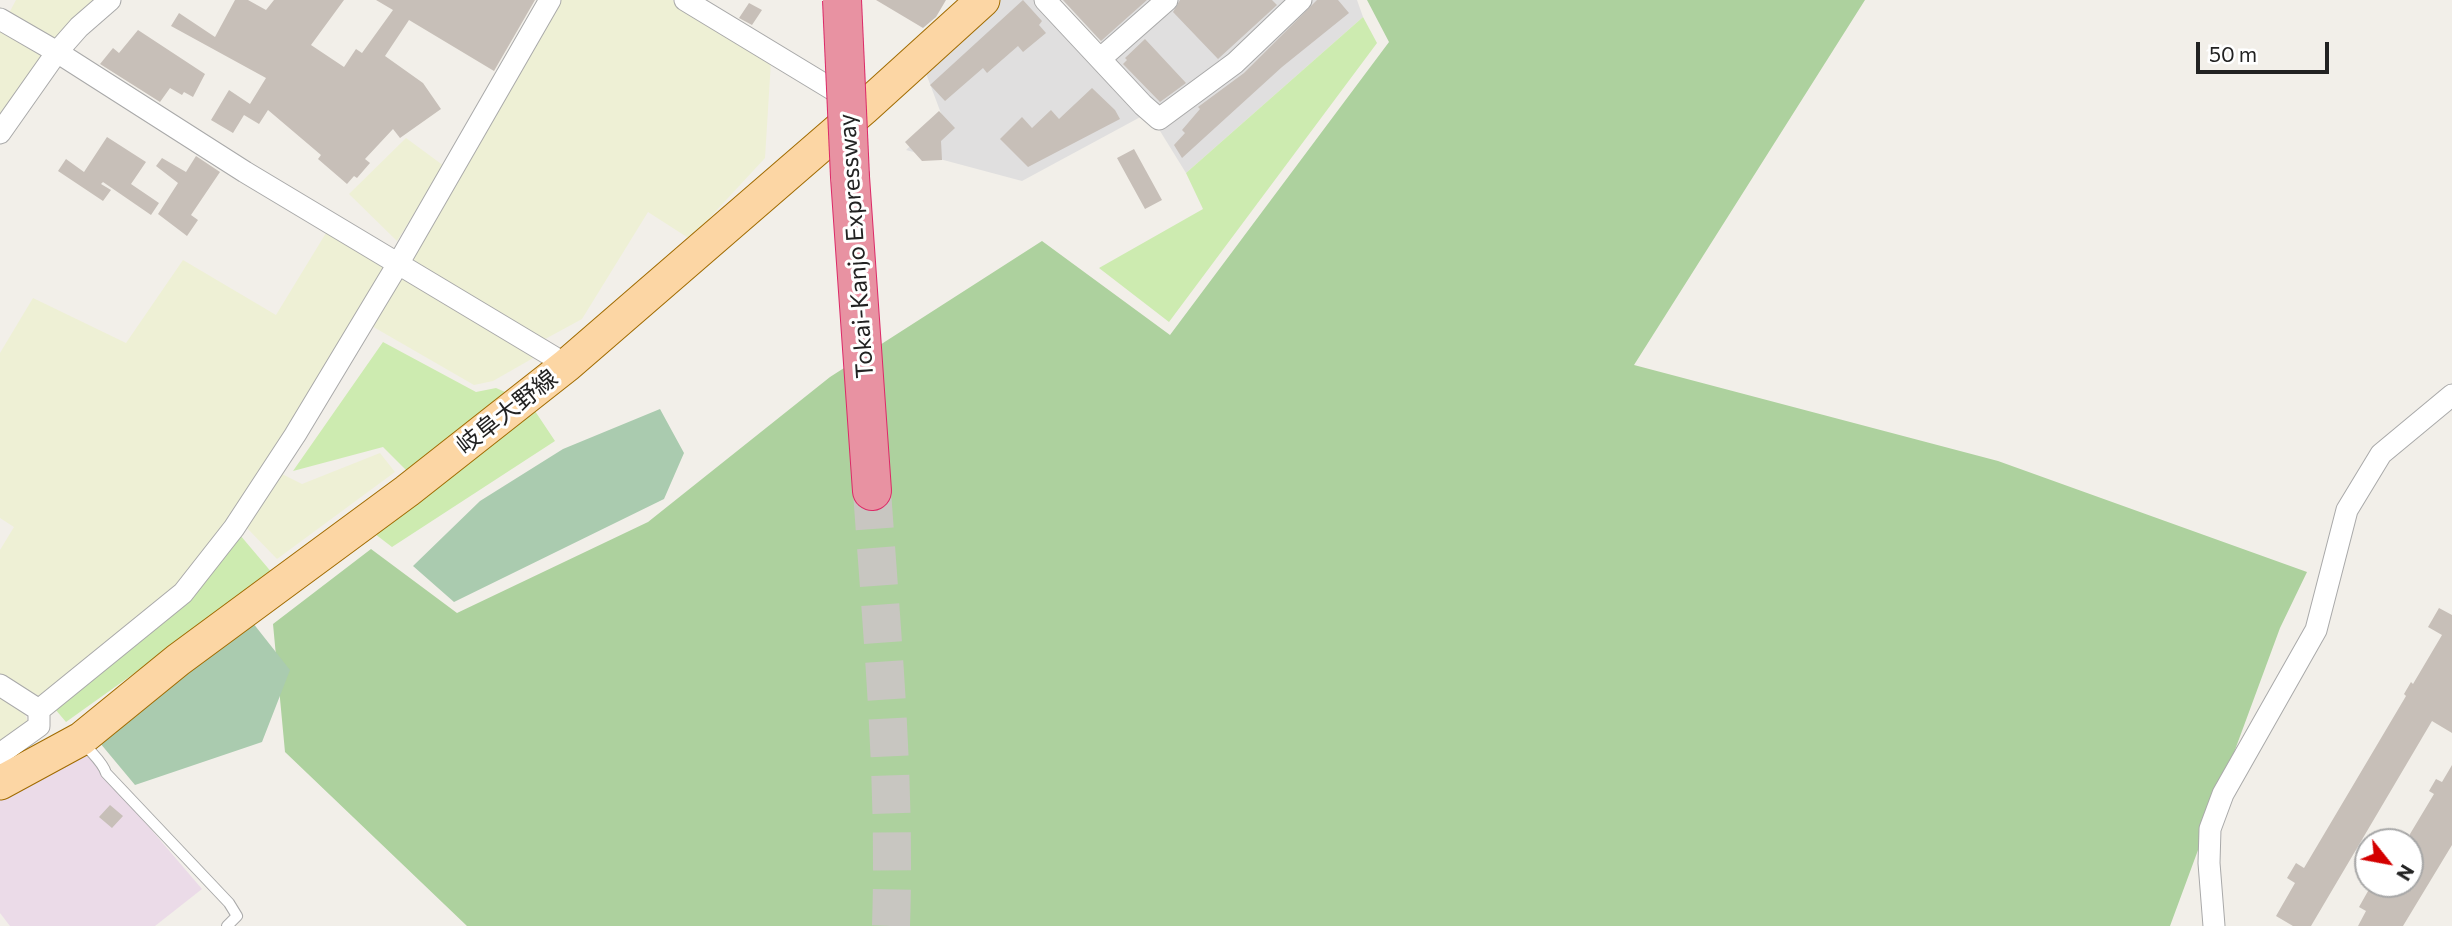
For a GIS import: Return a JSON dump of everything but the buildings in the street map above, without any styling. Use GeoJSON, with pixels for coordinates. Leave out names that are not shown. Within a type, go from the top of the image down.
{"type":"FeatureCollection","features":[{"type":"Feature","properties":{"kind":"highway","name":"Tokai-Kanjo Expressway"},"geometry":{"type":"LineString","coordinates":[[842,0],[850,177],[872,491]]}},
{"type":"Feature","properties":{"kind":"main road","name":"岐阜大野線"},"geometry":{"type":"LineString","coordinates":[[0,783],[81,739],[178,660],[407,491],[567,365],[983,0]]}},
{"type":"Feature","properties":{"kind":"street"},"geometry":{"type":"LineString","coordinates":[[0,133],[57,52],[79,27],[110,0]]}},
{"type":"Feature","properties":{"kind":"street"},"geometry":{"type":"LineString","coordinates":[[39,710],[183,593],[234,528],[274,468],[398,264],[551,0]]}},
{"type":"Feature","properties":{"kind":"street"},"geometry":{"type":"LineString","coordinates":[[685,0],[863,108]]}},
{"type":"Feature","properties":{"kind":"street"},"geometry":{"type":"LineString","coordinates":[[1045,0],[1159,119],[1235,63],[1301,0]]}},
{"type":"Feature","properties":{"kind":"street"},"geometry":{"type":"LineString","coordinates":[[1100,59],[1167,0]]}},
{"type":"Feature","properties":{"kind":"street"},"geometry":{"type":"LineString","coordinates":[[0,19],[57,52],[245,172],[567,365]]}},
{"type":"Feature","properties":{"kind":"street"},"geometry":{"type":"LineString","coordinates":[[2214,926],[2209,863],[2210,829],[2223,794],[2316,630],[2347,510],[2381,454],[2452,395]]}},
{"type":"Feature","properties":{"kind":"street"},"geometry":{"type":"LineString","coordinates":[[0,685],[39,710]]}},
{"type":"Feature","properties":{"kind":"street"},"geometry":{"type":"LineString","coordinates":[[0,754],[39,726],[39,710]]}},
{"type":"Feature","properties":{"kind":"lane"},"geometry":{"type":"LineString","coordinates":[[81,739],[90,754],[105,768],[106,773],[229,903],[237,916],[227,926]]}},
{"type":"Feature","properties":{"kind":"shaded area"},"geometry":{"type":"Polygon","coordinates":[[[1000,0],[1037,0],[1146,114],[1022,181],[906,150],[942,116],[927,76],[927,67],[1000,0]]]}},
{"type":"Feature","properties":{"kind":"shaded area"},"geometry":{"type":"Polygon","coordinates":[[[1062,0],[1357,0],[1363,17],[1186,173],[1113,55],[1062,0]]]}},
{"type":"Feature","properties":{"kind":"shaded area"},"geometry":{"type":"Polygon","coordinates":[[[78,744],[202,889],[155,926],[10,926],[0,913],[0,797],[78,744]]]}},
{"type":"Feature","properties":{"kind":"green space"},"geometry":{"type":"Polygon","coordinates":[[[16,0],[100,0],[58,43],[8,15],[16,0]]]}},
{"type":"Feature","properties":{"kind":"green space"},"geometry":{"type":"Polygon","coordinates":[[[558,0],[672,0],[771,61],[765,158],[690,239],[648,212],[582,319],[536,344],[405,263],[558,0]]]}},
{"type":"Feature","properties":{"kind":"green space"},"geometry":{"type":"Polygon","coordinates":[[[1367,0],[1865,0],[1634,365],[1998,461],[2307,572],[2280,628],[2170,926],[467,926],[285,752],[273,624],[371,549],[457,613],[648,522],[830,377],[1042,241],[1170,335],[1389,42],[1367,0]]]}},
{"type":"Feature","properties":{"kind":"green space"},"geometry":{"type":"Polygon","coordinates":[[[1363,17],[1377,43],[1169,322],[1099,268],[1203,209],[1186,173],[1363,17]]]}},
{"type":"Feature","properties":{"kind":"green space"},"geometry":{"type":"Polygon","coordinates":[[[0,29],[47,58],[0,126],[0,29]]]}},
{"type":"Feature","properties":{"kind":"green space"},"geometry":{"type":"Polygon","coordinates":[[[406,138],[444,166],[397,241],[349,194],[406,138]]]}},
{"type":"Feature","properties":{"kind":"green space"},"geometry":{"type":"Polygon","coordinates":[[[326,233],[393,264],[281,456],[181,590],[46,700],[0,674],[0,550],[14,527],[0,518],[0,353],[33,298],[126,343],[183,260],[276,315],[326,233]]]}},
{"type":"Feature","properties":{"kind":"green space"},"geometry":{"type":"Polygon","coordinates":[[[398,276],[535,357],[493,381],[474,385],[370,325],[398,276]]]}},
{"type":"Feature","properties":{"kind":"green space"},"geometry":{"type":"Polygon","coordinates":[[[383,342],[476,392],[496,388],[512,395],[410,474],[383,447],[293,471],[383,342]]]}},
{"type":"Feature","properties":{"kind":"green space"},"geometry":{"type":"Polygon","coordinates":[[[660,409],[684,453],[664,499],[454,602],[413,566],[480,501],[563,449],[660,409]]]}},
{"type":"Feature","properties":{"kind":"green space"},"geometry":{"type":"Polygon","coordinates":[[[535,411],[555,441],[392,547],[375,534],[535,411]]]}},
{"type":"Feature","properties":{"kind":"green space"},"geometry":{"type":"Polygon","coordinates":[[[380,453],[395,472],[277,559],[245,526],[280,473],[302,484],[380,453]]]}},
{"type":"Feature","properties":{"kind":"green space"},"geometry":{"type":"Polygon","coordinates":[[[240,535],[273,574],[66,722],[55,709],[240,535]]]}},
{"type":"Feature","properties":{"kind":"green space"},"geometry":{"type":"Polygon","coordinates":[[[249,618],[290,670],[262,742],[135,785],[95,737],[249,618]]]}},
{"type":"Feature","properties":{"kind":"green space"},"geometry":{"type":"Polygon","coordinates":[[[0,693],[22,706],[29,726],[0,745],[0,693]]]}},
{"type":"Feature","properties":{"kind":"tunnel"},"geometry":{"type":"LineString","coordinates":[[872,491],[890,763],[891,926]]}}]}
